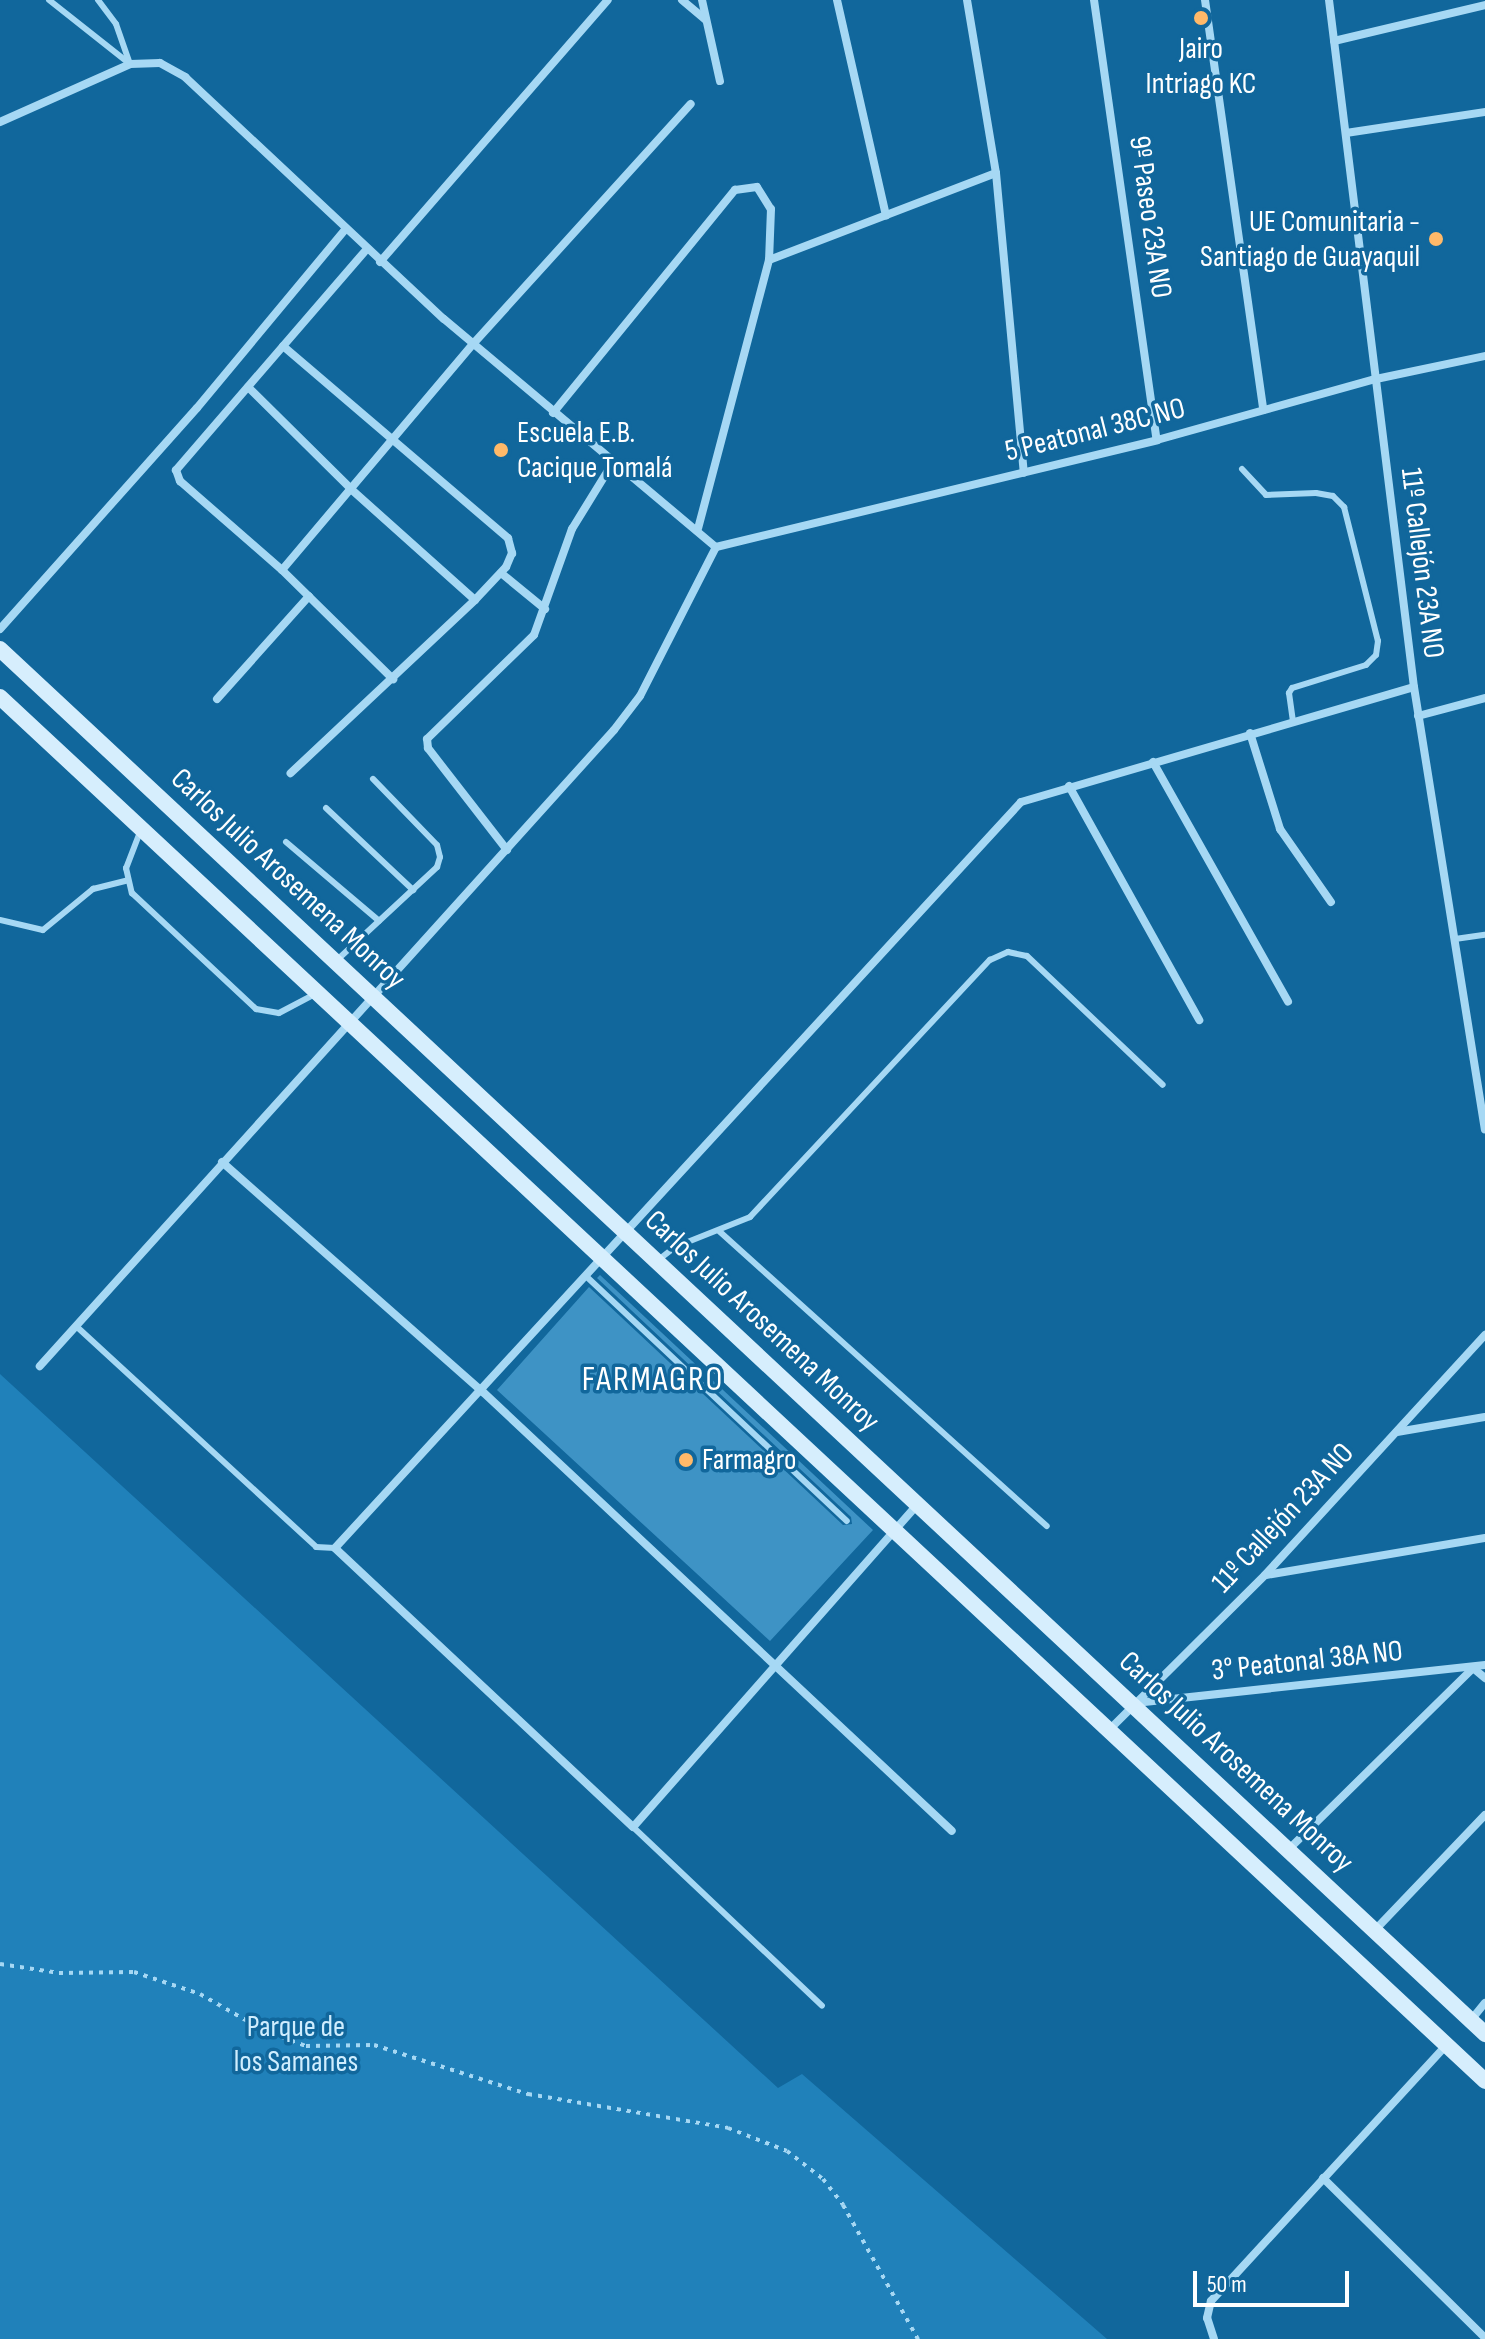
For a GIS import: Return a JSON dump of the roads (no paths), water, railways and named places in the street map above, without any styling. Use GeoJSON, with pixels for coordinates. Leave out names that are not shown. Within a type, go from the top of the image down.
{"type":"FeatureCollection","features":[{"type":"Feature","properties":{"kind":"main road","name":"Carlos Julio Arosemena Monroy"},"geometry":{"type":"LineString","coordinates":[[0,649],[1134,1703],[1485,2034]]}},
{"type":"Feature","properties":{"kind":"main road","name":"Carlos Julio Arosemena Monroy"},"geometry":{"type":"LineString","coordinates":[[0,697],[1485,2081]]}},
{"type":"Feature","properties":{"kind":"street"},"geometry":{"type":"LineString","coordinates":[[380,262],[608,0]]}},
{"type":"Feature","properties":{"kind":"street"},"geometry":{"type":"LineString","coordinates":[[682,0],[707,20]]}},
{"type":"Feature","properties":{"kind":"street"},"geometry":{"type":"LineString","coordinates":[[702,0],[720,81]]}},
{"type":"Feature","properties":{"kind":"street"},"geometry":{"type":"LineString","coordinates":[[837,0],[886,215]]}},
{"type":"Feature","properties":{"kind":"street"},"geometry":{"type":"LineString","coordinates":[[967,0],[996,173],[1024,473]]}},
{"type":"Feature","properties":{"kind":"street","name":"9º Paseo 23A NO"},"geometry":{"type":"LineString","coordinates":[[1094,0],[1157,440]]}},
{"type":"Feature","properties":{"kind":"street"},"geometry":{"type":"LineString","coordinates":[[1205,0],[1263,410]]}},
{"type":"Feature","properties":{"kind":"street","name":"11º Callejón 23A NO"},"geometry":{"type":"LineString","coordinates":[[1329,0],[1418,716],[1485,1129]]}},
{"type":"Feature","properties":{"kind":"street"},"geometry":{"type":"LineString","coordinates":[[1334,41],[1485,5]]}},
{"type":"Feature","properties":{"kind":"street"},"geometry":{"type":"LineString","coordinates":[[0,122],[130,64],[160,63],[185,77],[366,250],[612,464],[698,528],[716,547],[640,696],[507,850],[40,1366]]}},
{"type":"Feature","properties":{"kind":"street"},"geometry":{"type":"LineString","coordinates":[[282,570],[473,344],[691,104]]}},
{"type":"Feature","properties":{"kind":"street"},"geometry":{"type":"LineString","coordinates":[[1346,133],[1485,112]]}},
{"type":"Feature","properties":{"kind":"street"},"geometry":{"type":"LineString","coordinates":[[769,260],[996,173]]}},
{"type":"Feature","properties":{"kind":"street"},"geometry":{"type":"LineString","coordinates":[[553,413],[735,190],[746,186],[767,196],[771,209],[769,260],[698,528]]}},
{"type":"Feature","properties":{"kind":"street"},"geometry":{"type":"LineString","coordinates":[[0,629],[197,408],[345,230]]}},
{"type":"Feature","properties":{"kind":"street"},"geometry":{"type":"LineString","coordinates":[[366,250],[176,470],[180,481],[282,570],[393,679]]}},
{"type":"Feature","properties":{"kind":"street"},"geometry":{"type":"LineString","coordinates":[[283,346],[508,538],[512,553],[501,573],[475,600],[291,773]]}},
{"type":"Feature","properties":{"kind":"street","name":"5 Peatonal 38C NO"},"geometry":{"type":"LineString","coordinates":[[716,547],[1157,440],[1376,379],[1485,356]]}},
{"type":"Feature","properties":{"kind":"street"},"geometry":{"type":"LineString","coordinates":[[248,387],[352,490],[475,600]]}},
{"type":"Feature","properties":{"kind":"street"},"geometry":{"type":"LineString","coordinates":[[507,850],[428,748],[427,739],[534,635],[572,529],[612,464]]}},
{"type":"Feature","properties":{"kind":"street"},"geometry":{"type":"LineString","coordinates":[[501,573],[545,609]]}},
{"type":"Feature","properties":{"kind":"street"},"geometry":{"type":"LineString","coordinates":[[217,699],[309,596]]}},
{"type":"Feature","properties":{"kind":"street"},"geometry":{"type":"LineString","coordinates":[[918,1504],[633,1827],[335,1548],[588,1278],[1021,802],[1414,687]]}},
{"type":"Feature","properties":{"kind":"street"},"geometry":{"type":"LineString","coordinates":[[1418,716],[1485,698]]}},
{"type":"Feature","properties":{"kind":"street"},"geometry":{"type":"LineString","coordinates":[[1250,733],[1280,829],[1331,902]]}},
{"type":"Feature","properties":{"kind":"street"},"geometry":{"type":"LineString","coordinates":[[1153,762],[1288,1002]]}},
{"type":"Feature","properties":{"kind":"street"},"geometry":{"type":"LineString","coordinates":[[1069,786],[1199,1020]]}},
{"type":"Feature","properties":{"kind":"street"},"geometry":{"type":"LineString","coordinates":[[222,1162],[483,1392],[952,1831]]}},
{"type":"Feature","properties":{"kind":"street","name":"11º Callejón 23A NO"},"geometry":{"type":"LineString","coordinates":[[1110,1729],[1265,1575],[1485,1335]]}},
{"type":"Feature","properties":{"kind":"street"},"geometry":{"type":"LineString","coordinates":[[1396,1433],[1485,1417]]}},
{"type":"Feature","properties":{"kind":"street"},"geometry":{"type":"LineString","coordinates":[[1265,1575],[1485,1538]]}},
{"type":"Feature","properties":{"kind":"street","name":"3° Peatonal 38A NO"},"geometry":{"type":"LineString","coordinates":[[1134,1703],[1485,1665]]}},
{"type":"Feature","properties":{"kind":"street"},"geometry":{"type":"LineString","coordinates":[[1288,1850],[1473,1668],[1485,1678]]}},
{"type":"Feature","properties":{"kind":"street"},"geometry":{"type":"LineString","coordinates":[[1375,1930],[1485,1815]]}},
{"type":"Feature","properties":{"kind":"street"},"geometry":{"type":"LineString","coordinates":[[1471,2020],[1485,2003]]}},
{"type":"Feature","properties":{"kind":"street"},"geometry":{"type":"LineString","coordinates":[[1214,2339],[1207,2318],[1211,2301],[1446,2044]]}},
{"type":"Feature","properties":{"kind":"street"},"geometry":{"type":"LineString","coordinates":[[1323,2178],[1485,2338]]}},
{"type":"Feature","properties":{"kind":"lane"},"geometry":{"type":"LineString","coordinates":[[49,0],[130,64]]}},
{"type":"Feature","properties":{"kind":"lane"},"geometry":{"type":"LineString","coordinates":[[98,0],[116,24],[130,64]]}},
{"type":"Feature","properties":{"kind":"lane"},"geometry":{"type":"LineString","coordinates":[[1242,469],[1266,495],[1316,493],[1333,496],[1344,507],[1378,641],[1376,655],[1366,665],[1292,688],[1293,722]]}},
{"type":"Feature","properties":{"kind":"lane"},"geometry":{"type":"LineString","coordinates":[[335,961],[437,867],[437,845],[373,779]]}},
{"type":"Feature","properties":{"kind":"lane"},"geometry":{"type":"LineString","coordinates":[[326,808],[413,890]]}},
{"type":"Feature","properties":{"kind":"lane"},"geometry":{"type":"LineString","coordinates":[[142,828],[126,881],[132,893],[256,1009],[279,1013],[317,992]]}},
{"type":"Feature","properties":{"kind":"lane"},"geometry":{"type":"LineString","coordinates":[[286,842],[379,921]]}},
{"type":"Feature","properties":{"kind":"lane"},"geometry":{"type":"LineString","coordinates":[[0,920],[43,930],[93,889],[126,881]]}},
{"type":"Feature","properties":{"kind":"lane"},"geometry":{"type":"LineString","coordinates":[[1455,939],[1485,935]]}},
{"type":"Feature","properties":{"kind":"lane"},"geometry":{"type":"LineString","coordinates":[[657,1261],[675,1247],[750,1217],[990,960],[1008,952],[1027,956],[1163,1085]]}},
{"type":"Feature","properties":{"kind":"lane"},"geometry":{"type":"LineString","coordinates":[[719,1231],[1047,1526]]}},
{"type":"Feature","properties":{"kind":"lane"},"geometry":{"type":"LineString","coordinates":[[588,1278],[847,1521]]}},
{"type":"Feature","properties":{"kind":"lane"},"geometry":{"type":"LineString","coordinates":[[76,1326],[316,1547],[335,1548]]}},
{"type":"Feature","properties":{"kind":"lane"},"geometry":{"type":"LineString","coordinates":[[633,1827],[822,2006]]}},
{"type":"Feature","properties":{"kind":"place","name":"Jairo Intriago KC"},"geometry":{"type":"Point","coordinates":[1201,18]}},
{"type":"Feature","properties":{"kind":"place","name":"UE Comunitaria - Santiago de Guayaquil"},"geometry":{"type":"Point","coordinates":[1436,239]}},
{"type":"Feature","properties":{"kind":"place","name":"Escuela E.B. Cacique Tomalá"},"geometry":{"type":"Point","coordinates":[501,450]}},
{"type":"Feature","properties":{"kind":"place","name":"Farmagro"},"geometry":{"type":"Point","coordinates":[686,1460]}},
{"type":"Feature","properties":{"kind":"district","name":"FARMAGRO"},"geometry":{"type":"Point","coordinates":[653,1380]}},
{"type":"Feature","properties":{"kind":"park label","name":"Parque de los Samanes"},"geometry":{"type":"Point","coordinates":[296,2044]}}]}
